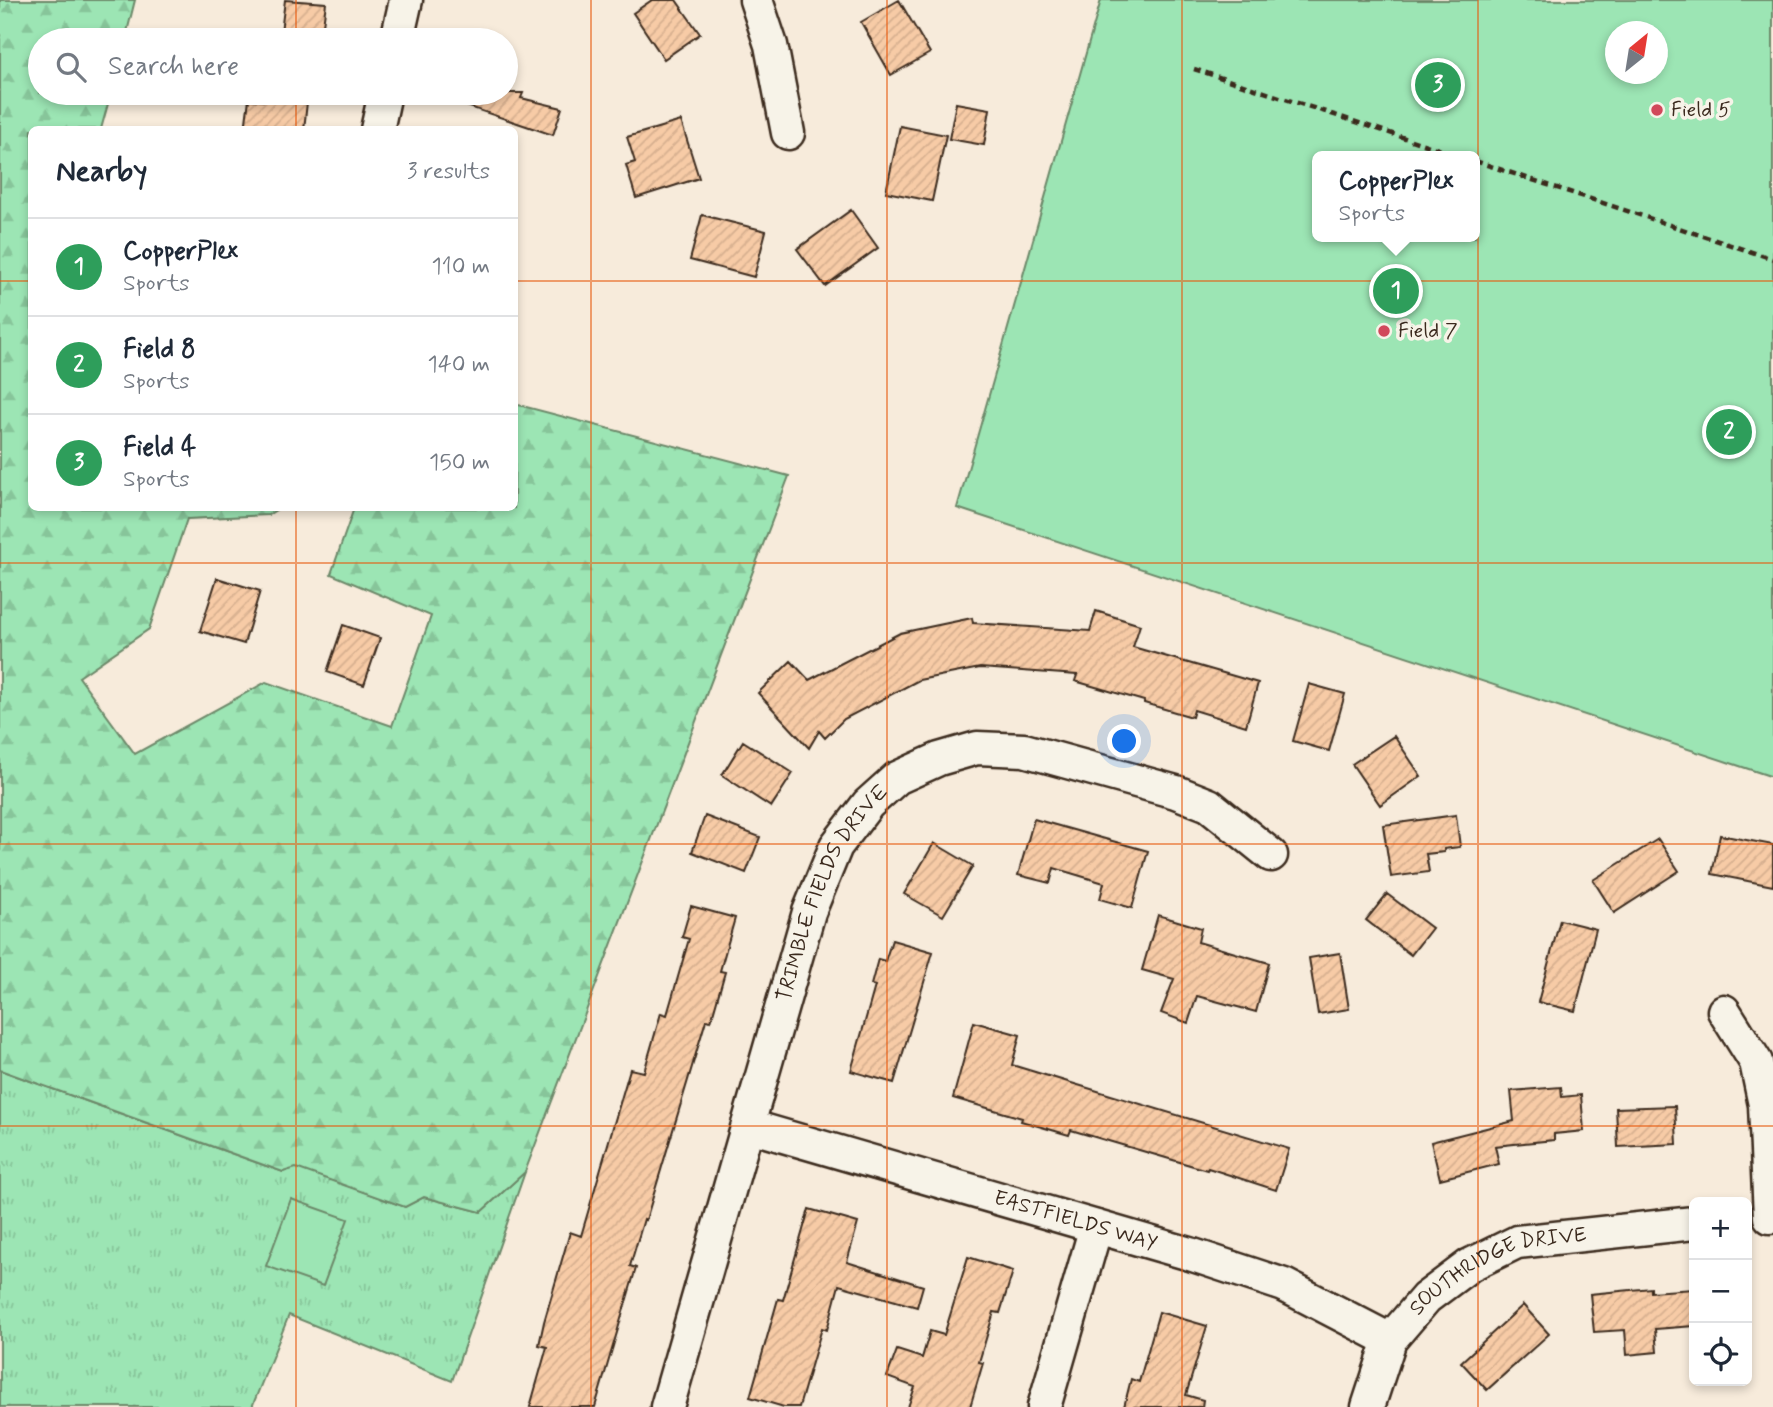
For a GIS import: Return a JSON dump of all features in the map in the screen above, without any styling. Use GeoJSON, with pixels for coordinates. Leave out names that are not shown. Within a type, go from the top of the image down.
{"type":"FeatureCollection","features":[{"type":"Feature","properties":{"kind":"street"},"geometry":{"type":"LineString","coordinates":[[400,28],[406,0]]}},
{"type":"Feature","properties":{"kind":"street"},"geometry":{"type":"LineString","coordinates":[[756,0],[771,45],[789,133]]}},
{"type":"Feature","properties":{"kind":"street"},"geometry":{"type":"LineString","coordinates":[[378,126],[383,105]]}},
{"type":"Feature","properties":{"kind":"street","name":"TRIMBLE FIELDS DRIVE"},"geometry":{"type":"LineString","coordinates":[[667,1407],[809,912],[836,846],[868,804],[897,778],[939,759],[977,748],[1024,750],[1176,792],[1209,805],[1271,855]]}},
{"type":"Feature","properties":{"kind":"street"},"geometry":{"type":"LineString","coordinates":[[1724,1011],[1756,1062],[1765,1105],[1763,1218]]}},
{"type":"Feature","properties":{"kind":"street","name":"EASTFIELDS WAY"},"geometry":{"type":"LineString","coordinates":[[749,1126],[1190,1254],[1284,1285],[1390,1340]]}},
{"type":"Feature","properties":{"kind":"street","name":"SOUTHRIDGE DRIVE"},"geometry":{"type":"LineString","coordinates":[[1368,1407],[1390,1340],[1426,1298],[1470,1265],[1517,1242],[1689,1224]]}},
{"type":"Feature","properties":{"kind":"street"},"geometry":{"type":"LineString","coordinates":[[1044,1407],[1096,1227]]}},
{"type":"Feature","properties":{"kind":"path"},"geometry":{"type":"LineString","coordinates":[[1194,69],[1445,151]]}},
{"type":"Feature","properties":{"kind":"path"},"geometry":{"type":"LineString","coordinates":[[1480,163],[1773,259]]}},
{"type":"Feature","properties":{"kind":"green space"},"geometry":{"type":"Polygon","coordinates":[[[0,0],[135,0],[128,28],[28,28],[28,105],[108,105],[102,126],[28,126],[28,511],[274,511],[268,515],[187,519],[149,629],[79,677],[135,754],[266,682],[392,726],[431,616],[331,574],[353,511],[518,511],[518,405],[789,476],[525,1172],[481,1212],[424,1197],[405,1207],[296,1168],[283,1172],[0,1070],[0,0]]]}},
{"type":"Feature","properties":{"kind":"green space"},"geometry":{"type":"Polygon","coordinates":[[[1101,0],[1773,0],[1773,777],[957,508],[1101,0]]]}},
{"type":"Feature","properties":{"kind":"green space"},"geometry":{"type":"Polygon","coordinates":[[[0,1070],[283,1172],[296,1167],[405,1207],[424,1197],[481,1212],[525,1172],[452,1381],[289,1315],[252,1407],[0,1407],[0,1070]]]}},
{"type":"Feature","properties":{"kind":"green space"},"geometry":{"type":"Polygon","coordinates":[[[291,1199],[348,1219],[323,1286],[266,1266],[291,1199]]]}},
{"type":"Feature","properties":{"kind":"building"},"geometry":{"type":"Polygon","coordinates":[[[285,0],[326,3],[323,28],[282,28],[285,0]]]}},
{"type":"Feature","properties":{"kind":"building"},"geometry":{"type":"Polygon","coordinates":[[[652,0],[676,0],[700,34],[664,59],[633,13],[652,0]]]}},
{"type":"Feature","properties":{"kind":"building"},"geometry":{"type":"Polygon","coordinates":[[[899,0],[930,53],[891,75],[861,22],[899,0]]]}},
{"type":"Feature","properties":{"kind":"building"},"geometry":{"type":"Polygon","coordinates":[[[518,93],[523,93],[521,98],[562,108],[553,135],[464,105],[518,105],[518,93]]]}},
{"type":"Feature","properties":{"kind":"building"},"geometry":{"type":"Polygon","coordinates":[[[956,103],[990,109],[984,145],[949,139],[956,103]]]}},
{"type":"Feature","properties":{"kind":"building"},"geometry":{"type":"Polygon","coordinates":[[[248,105],[307,105],[304,126],[246,126],[248,105]]]}},
{"type":"Feature","properties":{"kind":"building"},"geometry":{"type":"Polygon","coordinates":[[[681,121],[699,178],[636,198],[626,165],[635,162],[627,137],[681,121]]]}},
{"type":"Feature","properties":{"kind":"building"},"geometry":{"type":"Polygon","coordinates":[[[900,126],[946,135],[932,201],[886,192],[900,126]]]}},
{"type":"Feature","properties":{"kind":"building"},"geometry":{"type":"Polygon","coordinates":[[[851,210],[878,248],[825,286],[797,249],[851,210]]]}},
{"type":"Feature","properties":{"kind":"building"},"geometry":{"type":"Polygon","coordinates":[[[702,215],[766,231],[754,277],[690,260],[702,215]]]}},
{"type":"Feature","properties":{"kind":"building"},"geometry":{"type":"Polygon","coordinates":[[[217,578],[260,591],[244,644],[200,631],[217,578]]]}},
{"type":"Feature","properties":{"kind":"building"},"geometry":{"type":"Polygon","coordinates":[[[1096,611],[1140,625],[1133,647],[1258,683],[1246,726],[1194,710],[1192,717],[1144,703],[1075,681],[1077,675],[980,668],[919,680],[844,719],[825,738],[819,731],[809,748],[758,693],[791,661],[809,680],[900,633],[972,618],[973,623],[1090,631],[1096,611]]]}},
{"type":"Feature","properties":{"kind":"building"},"geometry":{"type":"Polygon","coordinates":[[[343,625],[380,638],[364,685],[327,672],[343,625]]]}},
{"type":"Feature","properties":{"kind":"building"},"geometry":{"type":"Polygon","coordinates":[[[1309,684],[1345,694],[1329,751],[1293,741],[1309,684]]]}},
{"type":"Feature","properties":{"kind":"building"},"geometry":{"type":"Polygon","coordinates":[[[1394,736],[1421,776],[1380,805],[1352,764],[1394,736]]]}},
{"type":"Feature","properties":{"kind":"building"},"geometry":{"type":"Polygon","coordinates":[[[743,741],[793,773],[771,807],[722,775],[743,741]]]}},
{"type":"Feature","properties":{"kind":"building"},"geometry":{"type":"Polygon","coordinates":[[[1456,815],[1460,847],[1426,854],[1429,872],[1391,877],[1383,825],[1456,815]]]}},
{"type":"Feature","properties":{"kind":"building"},"geometry":{"type":"Polygon","coordinates":[[[705,816],[760,837],[746,873],[692,852],[705,816]]]}},
{"type":"Feature","properties":{"kind":"building"},"geometry":{"type":"Polygon","coordinates":[[[1034,819],[1148,851],[1132,908],[1100,899],[1104,883],[1054,868],[1050,883],[1018,875],[1034,819]]]}},
{"type":"Feature","properties":{"kind":"building"},"geometry":{"type":"Polygon","coordinates":[[[1720,835],[1773,845],[1773,886],[1712,874],[1720,835]]]}},
{"type":"Feature","properties":{"kind":"building"},"geometry":{"type":"Polygon","coordinates":[[[1658,839],[1679,871],[1614,913],[1593,880],[1658,839]]]}},
{"type":"Feature","properties":{"kind":"building"},"geometry":{"type":"Polygon","coordinates":[[[934,843],[973,866],[943,916],[904,894],[934,843]]]}},
{"type":"Feature","properties":{"kind":"building"},"geometry":{"type":"Polygon","coordinates":[[[1387,894],[1432,928],[1411,955],[1366,920],[1387,894]]]}},
{"type":"Feature","properties":{"kind":"building"},"geometry":{"type":"Polygon","coordinates":[[[691,906],[735,918],[720,971],[725,972],[711,1021],[706,1020],[646,1220],[644,1219],[630,1266],[636,1268],[595,1407],[530,1407],[547,1347],[539,1345],[544,1322],[570,1232],[581,1236],[630,1069],[644,1072],[661,1013],[667,1015],[689,939],[682,937],[691,906]]]}},
{"type":"Feature","properties":{"kind":"building"},"geometry":{"type":"Polygon","coordinates":[[[1158,915],[1201,928],[1198,942],[1269,963],[1256,1012],[1197,996],[1188,1023],[1161,1013],[1174,979],[1142,970],[1158,915]]]}},
{"type":"Feature","properties":{"kind":"building"},"geometry":{"type":"Polygon","coordinates":[[[1560,920],[1596,929],[1575,1011],[1538,1002],[1560,920]]]}},
{"type":"Feature","properties":{"kind":"building"},"geometry":{"type":"Polygon","coordinates":[[[892,940],[933,952],[894,1083],[851,1071],[875,986],[871,985],[878,959],[885,961],[892,940]]]}},
{"type":"Feature","properties":{"kind":"building"},"geometry":{"type":"Polygon","coordinates":[[[1340,953],[1349,1009],[1318,1014],[1309,958],[1340,953]]]}},
{"type":"Feature","properties":{"kind":"building"},"geometry":{"type":"Polygon","coordinates":[[[974,1022],[1020,1035],[1012,1065],[1289,1149],[1276,1190],[1071,1130],[1069,1135],[953,1098],[974,1022]]]}},
{"type":"Feature","properties":{"kind":"building"},"geometry":{"type":"Polygon","coordinates":[[[1561,1087],[1562,1097],[1581,1095],[1584,1131],[1554,1134],[1554,1140],[1495,1146],[1499,1164],[1440,1179],[1431,1142],[1514,1121],[1511,1091],[1561,1087]]]}},
{"type":"Feature","properties":{"kind":"building"},"geometry":{"type":"Polygon","coordinates":[[[1675,1106],[1677,1144],[1618,1147],[1616,1108],[1675,1106]]]}},
{"type":"Feature","properties":{"kind":"building"},"geometry":{"type":"Polygon","coordinates":[[[809,1209],[858,1223],[847,1262],[923,1286],[917,1307],[839,1285],[827,1330],[822,1328],[799,1407],[784,1407],[750,1397],[778,1299],[783,1300],[809,1209]]]}},
{"type":"Feature","properties":{"kind":"building"},"geometry":{"type":"Polygon","coordinates":[[[968,1257],[1013,1271],[1000,1313],[994,1312],[979,1362],[983,1363],[970,1407],[908,1407],[915,1387],[887,1377],[897,1350],[922,1358],[930,1331],[944,1335],[968,1257]]]}},
{"type":"Feature","properties":{"kind":"building"},"geometry":{"type":"Polygon","coordinates":[[[1651,1288],[1651,1292],[1689,1289],[1689,1326],[1655,1329],[1657,1352],[1627,1355],[1625,1330],[1594,1332],[1590,1294],[1651,1288]]]}},
{"type":"Feature","properties":{"kind":"building"},"geometry":{"type":"Polygon","coordinates":[[[1523,1305],[1549,1334],[1487,1390],[1461,1362],[1523,1305]]]}},
{"type":"Feature","properties":{"kind":"building"},"geometry":{"type":"Polygon","coordinates":[[[1159,1312],[1207,1326],[1186,1395],[1203,1400],[1202,1407],[1124,1407],[1131,1379],[1139,1382],[1159,1312]]]}},
{"type":"Feature","properties":{"kind":"place","name":"Field 4"},"geometry":{"type":"Point","coordinates":[1438,85]}},
{"type":"Feature","properties":{"kind":"place","name":"Field 5"},"geometry":{"type":"Point","coordinates":[1657,110]}},
{"type":"Feature","properties":{"kind":"place","name":"CopperPlex"},"geometry":{"type":"Point","coordinates":[1396,291]}},
{"type":"Feature","properties":{"kind":"place","name":"Field 7"},"geometry":{"type":"Point","coordinates":[1384,331]}},
{"type":"Feature","properties":{"kind":"place","name":"Field 8"},"geometry":{"type":"Point","coordinates":[1729,432]}}]}
